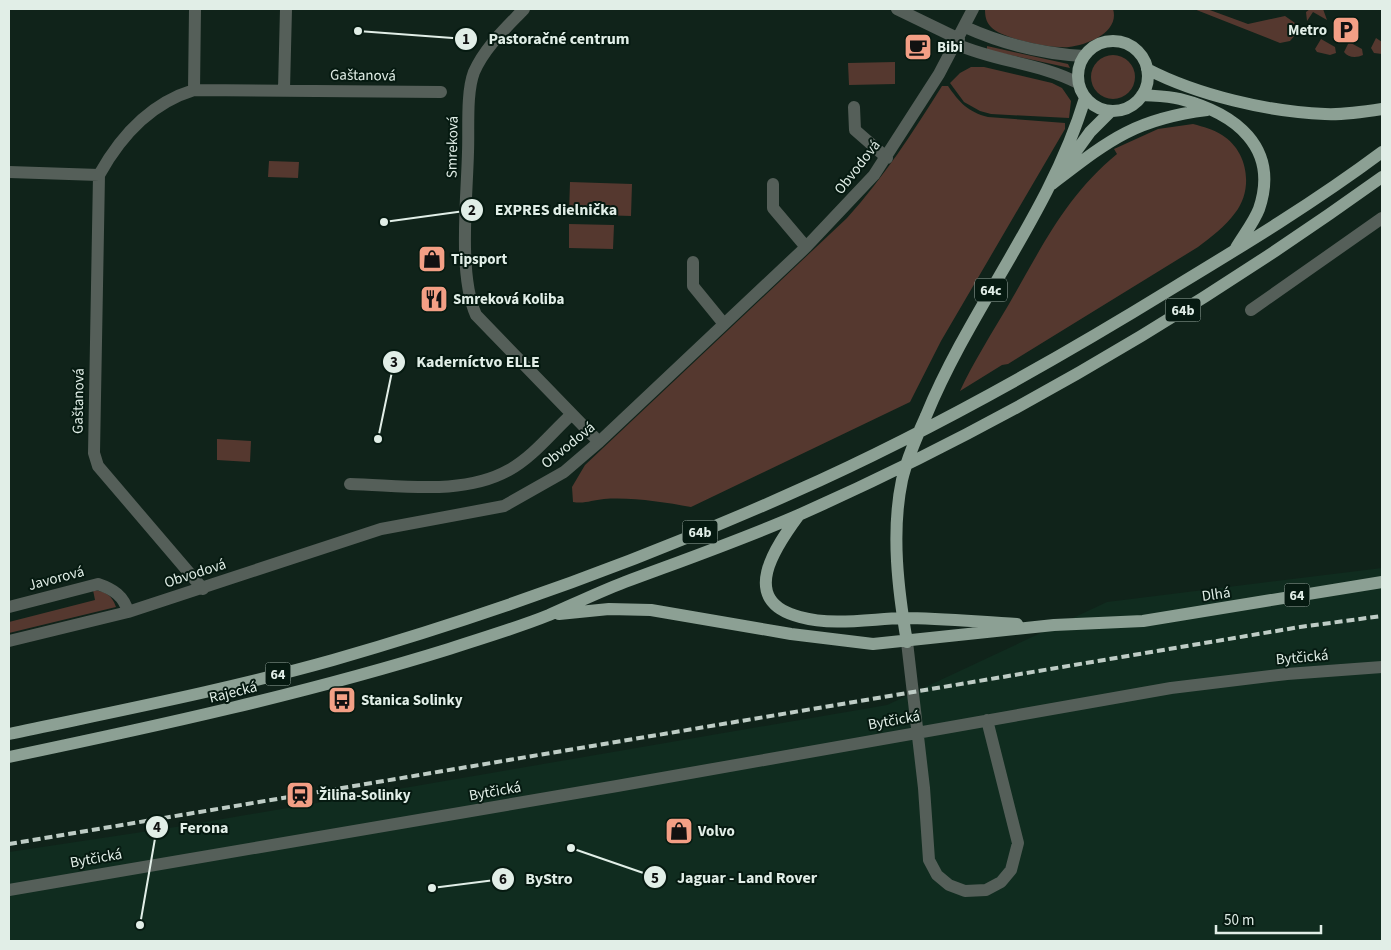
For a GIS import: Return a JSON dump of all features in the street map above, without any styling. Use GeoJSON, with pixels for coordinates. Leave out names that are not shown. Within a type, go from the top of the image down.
{"type":"FeatureCollection","features":[{"type":"Feature","properties":{"kind":"main road"},"geometry":{"type":"LineString","coordinates":[[1117,41],[1128,44],[1137,51],[1147,69],[1148,78],[1142,95],[1134,104],[1123,110],[1111,111],[1096,107],[1085,98],[1078,83],[1078,69],[1084,56],[1093,47],[1105,42],[1117,41]]}},
{"type":"Feature","properties":{"kind":"main road"},"geometry":{"type":"LineString","coordinates":[[1147,69],[1183,85],[1246,102],[1296,112],[1326,115],[1353,114],[1382,109]]}},
{"type":"Feature","properties":{"kind":"main road"},"geometry":{"type":"LineString","coordinates":[[1142,95],[1180,99],[1224,115],[1241,126],[1255,143],[1263,164],[1264,187],[1258,210],[1235,250]]}},
{"type":"Feature","properties":{"kind":"main road"},"geometry":{"type":"LineString","coordinates":[[1050,186],[1077,124],[1085,98]]}},
{"type":"Feature","properties":{"kind":"main road"},"geometry":{"type":"LineString","coordinates":[[1050,186],[1104,145],[1125,132],[1148,121],[1208,109]]}},
{"type":"Feature","properties":{"kind":"main road"},"geometry":{"type":"LineString","coordinates":[[1050,186],[1090,132],[1111,111]]}},
{"type":"Feature","properties":{"kind":"main road","name":"64b"},"geometry":{"type":"LineString","coordinates":[[541,594],[666,546],[795,492],[984,398],[1104,330],[1288,219],[1382,152]]}},
{"type":"Feature","properties":{"kind":"main road","name":"64b"},"geometry":{"type":"LineString","coordinates":[[546,616],[589,596],[800,515],[975,430],[1116,351],[1241,274],[1382,177]]}},
{"type":"Feature","properties":{"kind":"main road","name":"64c"},"geometry":{"type":"LineString","coordinates":[[907,642],[903,618],[898,553],[898,515],[902,480],[914,443],[959,345],[1050,186]]}},
{"type":"Feature","properties":{"kind":"main road"},"geometry":{"type":"LineString","coordinates":[[800,515],[770,556],[766,570],[766,586],[772,600],[784,611],[801,618],[826,620],[903,618]]}},
{"type":"Feature","properties":{"kind":"main road","name":"Dlhá"},"geometry":{"type":"LineString","coordinates":[[1054,625],[1143,621],[1382,582]]}},
{"type":"Feature","properties":{"kind":"main road","name":"Rajecká"},"geometry":{"type":"LineString","coordinates":[[9,734],[218,689],[322,662],[541,594]]}},
{"type":"Feature","properties":{"kind":"main road"},"geometry":{"type":"LineString","coordinates":[[546,616],[609,609],[644,609],[852,643],[907,642]]}},
{"type":"Feature","properties":{"kind":"main road","name":"Rajecká"},"geometry":{"type":"LineString","coordinates":[[9,757],[221,712],[320,687],[450,648],[546,616]]}},
{"type":"Feature","properties":{"kind":"main road","name":"64"},"geometry":{"type":"LineString","coordinates":[[903,618],[1054,625]]}},
{"type":"Feature","properties":{"kind":"main road","name":"64"},"geometry":{"type":"LineString","coordinates":[[907,642],[1054,625]]}},
{"type":"Feature","properties":{"kind":"street"},"geometry":{"type":"LineString","coordinates":[[194,90],[195,9]]}},
{"type":"Feature","properties":{"kind":"street"},"geometry":{"type":"LineString","coordinates":[[284,90],[286,9]]}},
{"type":"Feature","properties":{"kind":"street","name":"Smreková"},"geometry":{"type":"LineString","coordinates":[[524,9],[488,48],[472,79],[469,105],[466,248],[468,282],[476,315],[599,442]]}},
{"type":"Feature","properties":{"kind":"street"},"geometry":{"type":"LineString","coordinates":[[896,9],[960,37],[1002,42],[1058,55],[1084,56]]}},
{"type":"Feature","properties":{"kind":"street","name":"Obvodová"},"geometry":{"type":"LineString","coordinates":[[9,641],[128,612],[203,589],[381,529],[504,506],[564,472],[599,442],[848,205],[887,158],[960,37],[973,9]]}},
{"type":"Feature","properties":{"kind":"street"},"geometry":{"type":"LineString","coordinates":[[960,37],[980,55],[1060,74],[1078,83]]}},
{"type":"Feature","properties":{"kind":"street","name":"Gaštanová"},"geometry":{"type":"LineString","coordinates":[[203,589],[98,466],[94,453],[99,175],[112,151],[158,106],[194,90],[441,92]]}},
{"type":"Feature","properties":{"kind":"street"},"geometry":{"type":"LineString","coordinates":[[854,108],[855,130],[887,158]]}},
{"type":"Feature","properties":{"kind":"street"},"geometry":{"type":"LineString","coordinates":[[9,172],[99,175]]}},
{"type":"Feature","properties":{"kind":"street"},"geometry":{"type":"LineString","coordinates":[[773,184],[773,208],[806,247]]}},
{"type":"Feature","properties":{"kind":"street"},"geometry":{"type":"LineString","coordinates":[[1251,310],[1382,218]]}},
{"type":"Feature","properties":{"kind":"street"},"geometry":{"type":"LineString","coordinates":[[693,262],[693,286],[724,324]]}},
{"type":"Feature","properties":{"kind":"street"},"geometry":{"type":"LineString","coordinates":[[350,484],[432,486],[461,485],[485,481],[509,470],[528,457],[572,414]]}},
{"type":"Feature","properties":{"kind":"street","name":"Javorová"},"geometry":{"type":"LineString","coordinates":[[9,607],[98,584],[112,589],[125,602],[128,612]]}},
{"type":"Feature","properties":{"kind":"street"},"geometry":{"type":"LineString","coordinates":[[907,642],[924,788],[929,860],[937,875],[949,885],[965,891],[986,890],[1001,882],[1011,870],[1018,843],[987,720]]}},
{"type":"Feature","properties":{"kind":"street","name":"Bytčická"},"geometry":{"type":"LineString","coordinates":[[9,890],[617,786],[1171,688],[1287,674],[1382,667]]}},
{"type":"Feature","properties":{"kind":"shaded area"},"geometry":{"type":"Polygon","coordinates":[[[985,9],[1113,9],[1114,17],[1112,24],[1101,36],[1077,46],[1062,47],[1040,45],[1016,39],[997,31],[988,23],[985,9]]]}},
{"type":"Feature","properties":{"kind":"shaded area"},"geometry":{"type":"Polygon","coordinates":[[[1194,9],[1207,9],[1248,24],[1285,16],[1295,23],[1296,34],[1290,41],[1280,43],[1194,9]]]}},
{"type":"Feature","properties":{"kind":"shaded area"},"geometry":{"type":"Polygon","coordinates":[[[1310,9],[1323,9],[1327,20],[1313,12],[1307,21],[1306,12],[1310,9]]]}},
{"type":"Feature","properties":{"kind":"shaded area"},"geometry":{"type":"Polygon","coordinates":[[[1376,38],[1382,42],[1382,54],[1374,53],[1371,48],[1376,38]]]}},
{"type":"Feature","properties":{"kind":"shaded area"},"geometry":{"type":"Polygon","coordinates":[[[1321,39],[1335,47],[1336,53],[1330,55],[1317,52],[1315,49],[1321,39]]]}},
{"type":"Feature","properties":{"kind":"shaded area"},"geometry":{"type":"Polygon","coordinates":[[[1349,42],[1362,49],[1363,55],[1353,57],[1346,54],[1344,52],[1349,42]]]}},
{"type":"Feature","properties":{"kind":"shaded area"},"geometry":{"type":"Polygon","coordinates":[[[987,46],[1068,64],[1070,68],[987,50],[987,46]]]}},
{"type":"Feature","properties":{"kind":"shaded area"},"geometry":{"type":"Polygon","coordinates":[[[1113,55],[1125,59],[1131,65],[1135,77],[1131,89],[1125,95],[1113,99],[1101,95],[1095,89],[1091,77],[1095,65],[1101,59],[1113,55]]]}},
{"type":"Feature","properties":{"kind":"shaded area"},"geometry":{"type":"Polygon","coordinates":[[[895,62],[895,84],[849,85],[848,63],[895,62]]]}},
{"type":"Feature","properties":{"kind":"shaded area"},"geometry":{"type":"Polygon","coordinates":[[[971,67],[984,67],[1052,83],[1062,88],[1071,101],[1069,118],[991,114],[980,111],[964,102],[950,83],[960,73],[971,67]]]}},
{"type":"Feature","properties":{"kind":"shaded area"},"geometry":{"type":"Polygon","coordinates":[[[942,86],[948,86],[965,106],[981,115],[1065,123],[1065,129],[941,341],[910,402],[691,507],[636,499],[604,499],[573,502],[572,487],[585,465],[847,218],[886,170],[942,86]]]}},
{"type":"Feature","properties":{"kind":"shaded area"},"geometry":{"type":"Polygon","coordinates":[[[1193,124],[1222,135],[1231,142],[1243,160],[1246,182],[1245,193],[1231,218],[1218,232],[1198,247],[1008,364],[1002,365],[960,391],[977,358],[1056,224],[1083,188],[1117,154],[1114,149],[1158,129],[1193,124]]]}},
{"type":"Feature","properties":{"kind":"shaded area"},"geometry":{"type":"Polygon","coordinates":[[[269,161],[299,162],[298,178],[268,177],[269,161]]]}},
{"type":"Feature","properties":{"kind":"shaded area"},"geometry":{"type":"Polygon","coordinates":[[[570,182],[632,184],[631,216],[569,214],[570,182]]]}},
{"type":"Feature","properties":{"kind":"shaded area"},"geometry":{"type":"Polygon","coordinates":[[[569,224],[614,225],[613,249],[569,248],[569,224]]]}},
{"type":"Feature","properties":{"kind":"shaded area"},"geometry":{"type":"Polygon","coordinates":[[[217,439],[251,441],[250,462],[217,460],[217,439]]]}},
{"type":"Feature","properties":{"kind":"shaded area"},"geometry":{"type":"Polygon","coordinates":[[[1382,568],[1382,941],[9,941],[9,852],[182,826],[887,705],[1107,602],[1382,568]]]}},
{"type":"Feature","properties":{"kind":"shaded area"},"geometry":{"type":"Polygon","coordinates":[[[93,590],[107,594],[116,607],[9,633],[9,622],[95,600],[93,590]]]}},
{"type":"Feature","properties":{"kind":"railway"},"geometry":{"type":"LineString","coordinates":[[9,844],[1300,627],[1382,616]]}},
{"type":"Feature","properties":{"kind":"place","name":"Metro"},"geometry":{"type":"Point","coordinates":[1346,30]}},
{"type":"Feature","properties":{"kind":"place","name":"Pastoračné centrum"},"geometry":{"type":"Point","coordinates":[358,31]}},
{"type":"Feature","properties":{"kind":"place","name":"Bibi"},"geometry":{"type":"Point","coordinates":[918,47]}},
{"type":"Feature","properties":{"kind":"place","name":"EXPRES dielnička"},"geometry":{"type":"Point","coordinates":[384,222]}},
{"type":"Feature","properties":{"kind":"place","name":"Tipsport"},"geometry":{"type":"Point","coordinates":[432,259]}},
{"type":"Feature","properties":{"kind":"place","name":"Smreková Koliba"},"geometry":{"type":"Point","coordinates":[434,299]}},
{"type":"Feature","properties":{"kind":"place","name":"Kaderníctvo ELLE"},"geometry":{"type":"Point","coordinates":[378,439]}},
{"type":"Feature","properties":{"kind":"place","name":"Stanica Solinky"},"geometry":{"type":"Point","coordinates":[342,700]}},
{"type":"Feature","properties":{"kind":"place","name":"Žilina-Solinky"},"geometry":{"type":"Point","coordinates":[300,795]}},
{"type":"Feature","properties":{"kind":"place","name":"Volvo"},"geometry":{"type":"Point","coordinates":[679,831]}},
{"type":"Feature","properties":{"kind":"place","name":"Jaguar - Land Rover"},"geometry":{"type":"Point","coordinates":[571,848]}},
{"type":"Feature","properties":{"kind":"place","name":"ByStro"},"geometry":{"type":"Point","coordinates":[432,888]}},
{"type":"Feature","properties":{"kind":"place","name":"Ferona"},"geometry":{"type":"Point","coordinates":[140,925]}}]}
